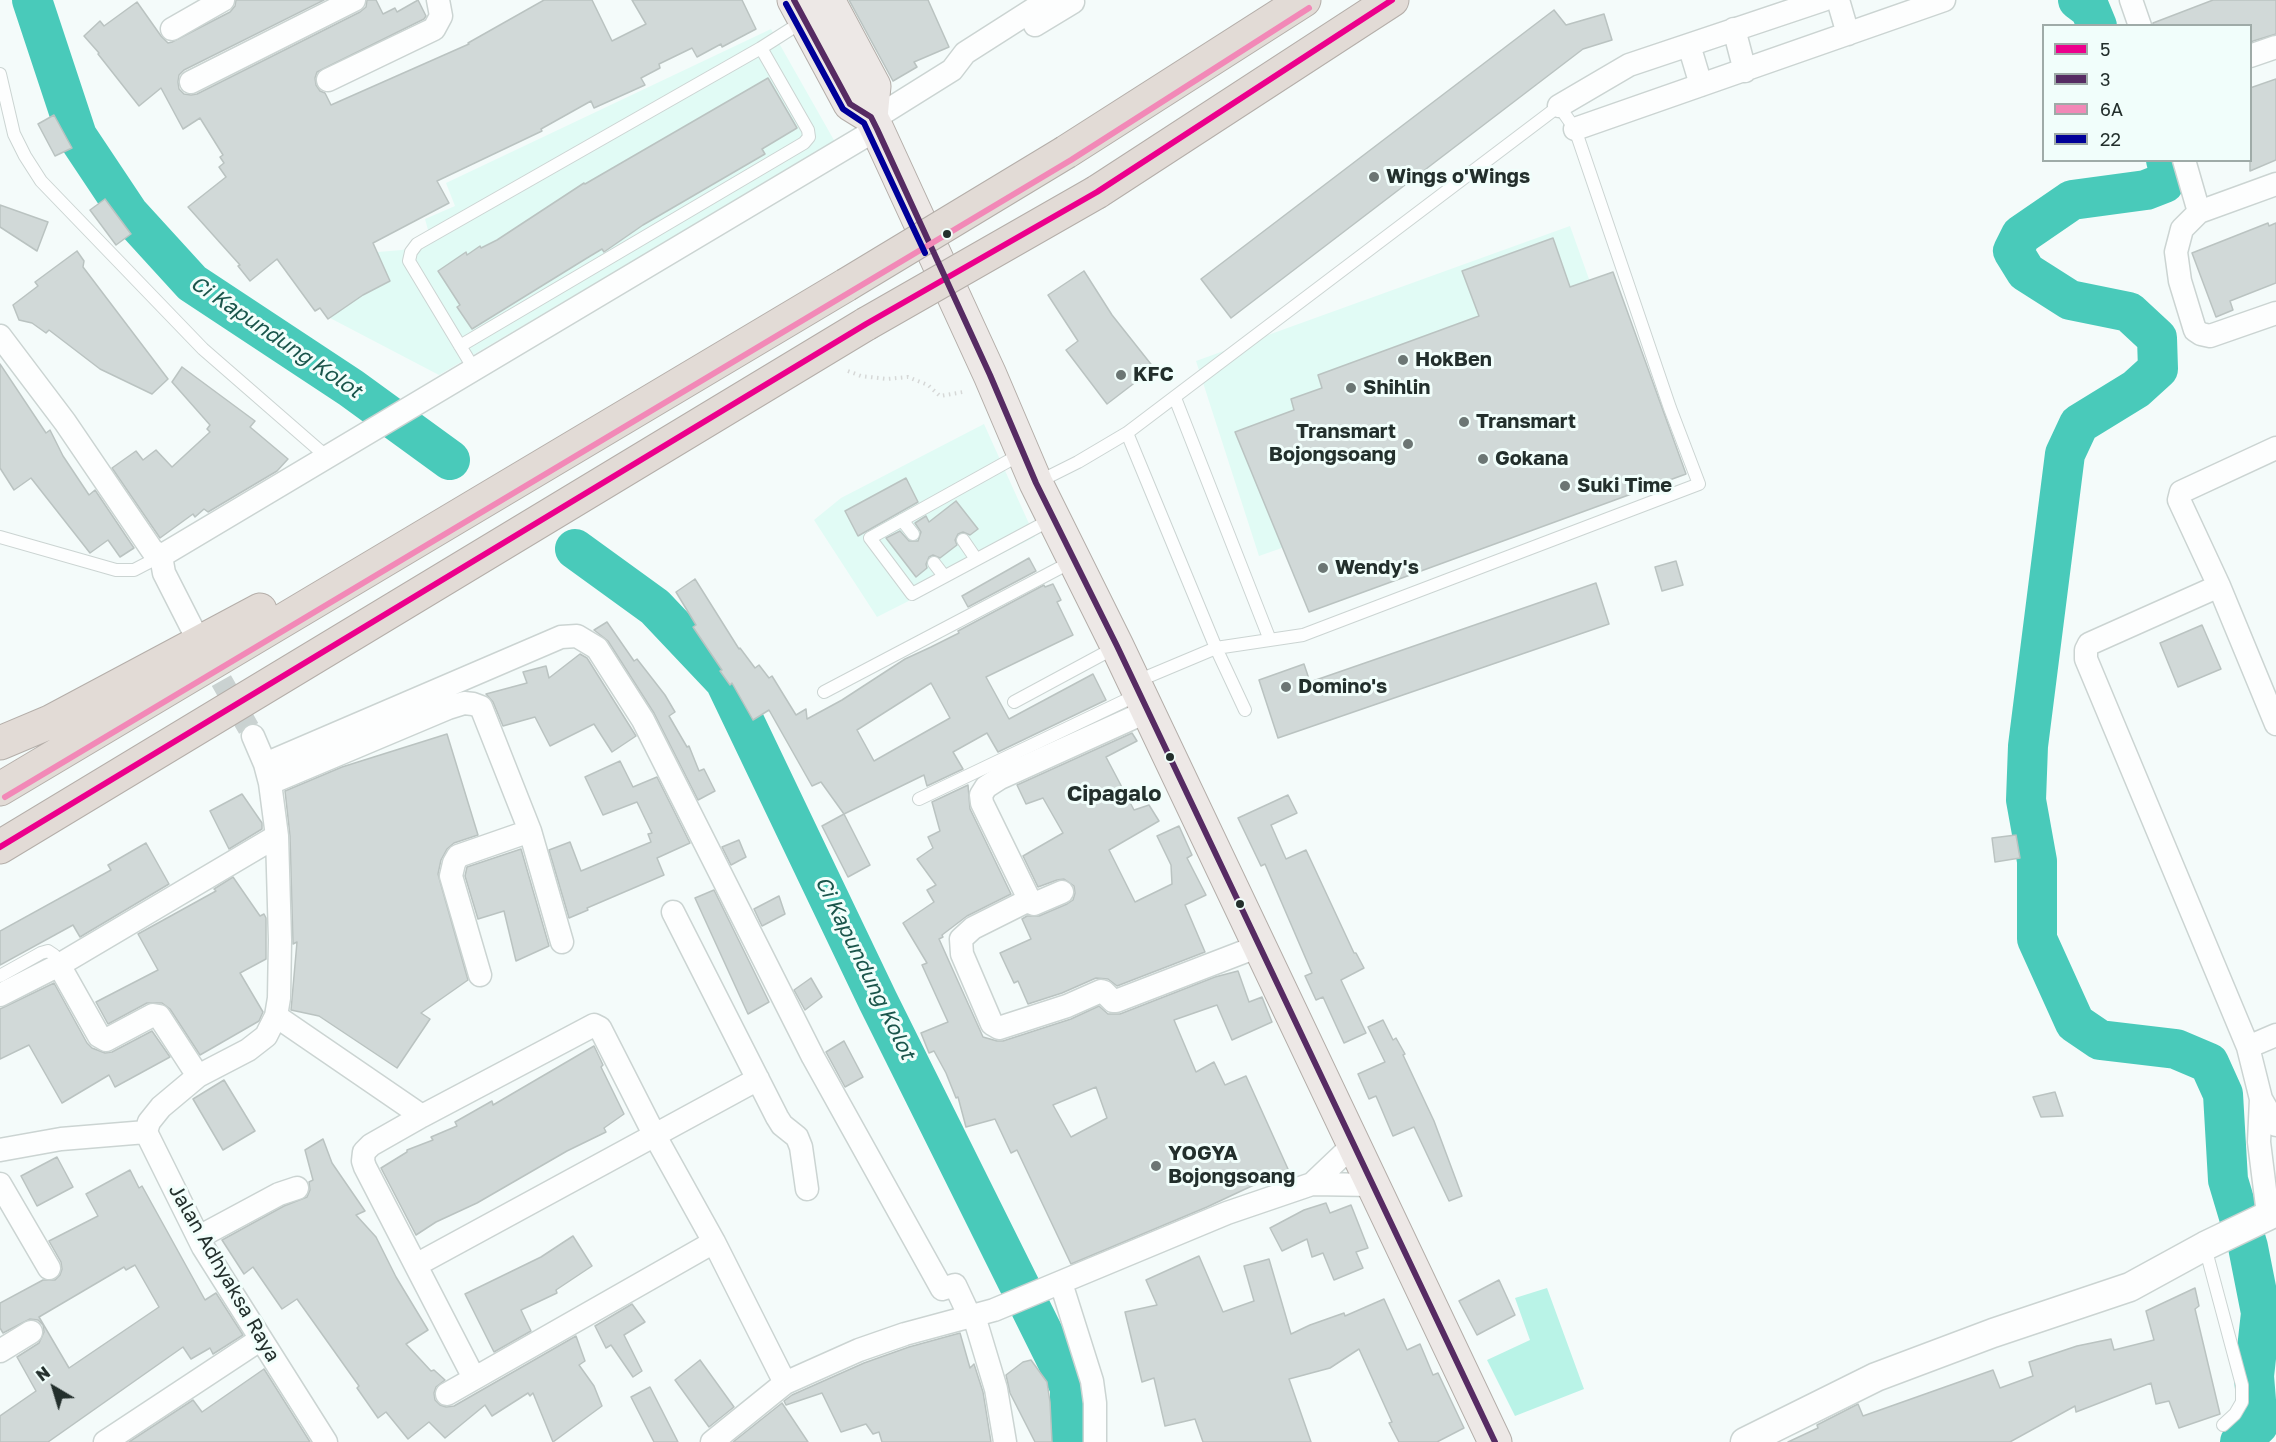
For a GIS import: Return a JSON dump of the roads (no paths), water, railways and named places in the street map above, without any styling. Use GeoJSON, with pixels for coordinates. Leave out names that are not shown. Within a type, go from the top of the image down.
{"type":"FeatureCollection","features":[{"type":"Feature","properties":{"kind":"highway"},"geometry":{"type":"LineString","coordinates":[[0,789],[678,386],[1066,152],[1304,0]]}},
{"type":"Feature","properties":{"kind":"highway"},"geometry":{"type":"LineString","coordinates":[[0,847],[866,324],[1097,192],[1392,0]]}},
{"type":"Feature","properties":{"kind":"highway"},"geometry":{"type":"LineString","coordinates":[[0,743],[50,722],[678,386]]}},
{"type":"Feature","properties":{"kind":"main road"},"geometry":{"type":"LineString","coordinates":[[809,6],[850,104],[873,122],[990,375],[1036,483],[1117,646],[1495,1442]]}},
{"type":"Feature","properties":{"kind":"street"},"geometry":{"type":"LineString","coordinates":[[172,29],[223,0]]}},
{"type":"Feature","properties":{"kind":"street"},"geometry":{"type":"LineString","coordinates":[[191,81],[354,0]]}},
{"type":"Feature","properties":{"kind":"street"},"geometry":{"type":"LineString","coordinates":[[328,80],[434,29],[441,16],[438,0]]}},
{"type":"Feature","properties":{"kind":"street"},"geometry":{"type":"LineString","coordinates":[[161,556],[433,396],[873,122],[952,70],[965,53],[1048,0]]}},
{"type":"Feature","properties":{"kind":"street"},"geometry":{"type":"LineString","coordinates":[[1559,106],[1629,65],[1823,0]]}},
{"type":"Feature","properties":{"kind":"street"},"geometry":{"type":"LineString","coordinates":[[1838,0],[1848,34]]}},
{"type":"Feature","properties":{"kind":"street"},"geometry":{"type":"LineString","coordinates":[[1575,129],[1848,34],[1891,9],[1944,0]]}},
{"type":"Feature","properties":{"kind":"street"},"geometry":{"type":"LineString","coordinates":[[2131,0],[2139,24]]}},
{"type":"Feature","properties":{"kind":"street"},"geometry":{"type":"LineString","coordinates":[[952,70],[972,65],[1073,1]]}},
{"type":"Feature","properties":{"kind":"street"},"geometry":{"type":"LineString","coordinates":[[1734,29],[1745,71]]}},
{"type":"Feature","properties":{"kind":"street"},"geometry":{"type":"LineString","coordinates":[[1689,45],[1701,85]]}},
{"type":"Feature","properties":{"kind":"street"},"geometry":{"type":"LineString","coordinates":[[2252,55],[2276,47]]}},
{"type":"Feature","properties":{"kind":"street"},"geometry":{"type":"LineString","coordinates":[[2185,162],[2199,212]]}},
{"type":"Feature","properties":{"kind":"street"},"geometry":{"type":"LineString","coordinates":[[2276,184],[2199,212],[2182,229],[2176,252],[2181,282],[2195,330],[2210,336],[2276,313]]}},
{"type":"Feature","properties":{"kind":"street"},"geometry":{"type":"LineString","coordinates":[[0,336],[65,422],[152,550],[161,556],[164,573],[194,632]]}},
{"type":"Feature","properties":{"kind":"street"},"geometry":{"type":"LineString","coordinates":[[2276,448],[2181,492],[2179,500],[2219,586],[2276,724]]}},
{"type":"Feature","properties":{"kind":"street"},"geometry":{"type":"LineString","coordinates":[[2219,586],[2089,644],[2086,659],[2248,1047],[2261,1099],[2276,1125]]}},
{"type":"Feature","properties":{"kind":"street"},"geometry":{"type":"LineString","coordinates":[[268,773],[561,637],[577,636],[597,648],[643,720],[813,1057],[942,1289],[955,1285],[979,1315],[996,1389],[1005,1442]]}},
{"type":"Feature","properties":{"kind":"street"},"geometry":{"type":"LineString","coordinates":[[1027,901],[1028,897],[982,803],[981,795],[986,787],[1000,778],[1140,696]]}},
{"type":"Feature","properties":{"kind":"street"},"geometry":{"type":"LineString","coordinates":[[268,773],[464,703],[481,707],[530,831],[561,942]]}},
{"type":"Feature","properties":{"kind":"street"},"geometry":{"type":"LineString","coordinates":[[0,1150],[61,1139],[146,1132],[149,1122],[161,1107],[198,1076],[248,1050],[266,1036],[276,1016],[279,998],[277,836],[268,773],[253,736]]}},
{"type":"Feature","properties":{"kind":"street"},"geometry":{"type":"LineString","coordinates":[[480,975],[451,876],[454,863],[458,856],[530,831]]}},
{"type":"Feature","properties":{"kind":"street"},"geometry":{"type":"LineString","coordinates":[[0,995],[59,965],[277,836]]}},
{"type":"Feature","properties":{"kind":"street"},"geometry":{"type":"LineString","coordinates":[[1062,892],[1034,904],[1027,901],[973,928],[961,939],[962,954],[986,1011],[992,1024],[999,1028],[1067,1006],[1101,991],[1116,1001],[1259,946]]}},
{"type":"Feature","properties":{"kind":"street"},"geometry":{"type":"LineString","coordinates":[[673,912],[782,1125],[797,1137],[801,1147],[807,1189]]}},
{"type":"Feature","properties":{"kind":"street"},"geometry":{"type":"LineString","coordinates":[[59,965],[99,1036],[106,1040],[153,1015],[159,1016],[198,1076]]}},
{"type":"Feature","properties":{"kind":"street"},"geometry":{"type":"LineString","coordinates":[[276,1016],[422,1116]]}},
{"type":"Feature","properties":{"kind":"street"},"geometry":{"type":"LineString","coordinates":[[474,1378],[363,1161],[364,1152],[371,1145],[422,1116],[594,1025],[600,1028],[654,1134],[714,1242],[785,1383]]}},
{"type":"Feature","properties":{"kind":"street"},"geometry":{"type":"LineString","coordinates":[[2248,1047],[2276,1035]]}},
{"type":"Feature","properties":{"kind":"street"},"geometry":{"type":"LineString","coordinates":[[416,1265],[758,1079]]}},
{"type":"Feature","properties":{"kind":"street"},"geometry":{"type":"LineString","coordinates":[[1745,1442],[1876,1377],[1993,1333],[2130,1287],[2266,1216],[2259,1143],[2261,1099]]}},
{"type":"Feature","properties":{"kind":"street","name":"Jalan Adhyaksa Raya"},"geometry":{"type":"LineString","coordinates":[[146,1132],[199,1237],[326,1442]]}},
{"type":"Feature","properties":{"kind":"street"},"geometry":{"type":"LineString","coordinates":[[1312,1184],[1353,1145]]}},
{"type":"Feature","properties":{"kind":"street"},"geometry":{"type":"LineString","coordinates":[[0,1184],[49,1268]]}},
{"type":"Feature","properties":{"kind":"street"},"geometry":{"type":"LineString","coordinates":[[712,1442],[785,1383],[859,1350],[905,1334],[979,1315],[1227,1213],[1312,1184],[1373,1185]]}},
{"type":"Feature","properties":{"kind":"street"},"geometry":{"type":"LineString","coordinates":[[199,1237],[279,1194],[297,1188]]}},
{"type":"Feature","properties":{"kind":"street"},"geometry":{"type":"LineString","coordinates":[[447,1394],[714,1242]]}},
{"type":"Feature","properties":{"kind":"street"},"geometry":{"type":"LineString","coordinates":[[1053,1286],[1092,1381],[1095,1442]]}},
{"type":"Feature","properties":{"kind":"street"},"geometry":{"type":"LineString","coordinates":[[0,1351],[31,1332]]}},
{"type":"Feature","properties":{"kind":"street"},"geometry":{"type":"LineString","coordinates":[[105,1442],[261,1339]]}},
{"type":"Feature","properties":{"kind":"lane"},"geometry":{"type":"LineString","coordinates":[[474,369],[409,261],[411,252],[417,244],[761,48],[809,6]]}},
{"type":"Feature","properties":{"kind":"lane"},"geometry":{"type":"LineString","coordinates":[[460,346],[804,143],[809,137],[808,130],[761,48]]}},
{"type":"Feature","properties":{"kind":"lane"},"geometry":{"type":"LineString","coordinates":[[0,74],[14,134],[41,181],[203,349],[327,457]]}},
{"type":"Feature","properties":{"kind":"lane"},"geometry":{"type":"LineString","coordinates":[[919,799],[1140,696],[1216,648],[1304,635],[1699,484],[1666,397],[1575,129],[1559,106],[1127,433],[1078,462],[1036,483]]}},
{"type":"Feature","properties":{"kind":"lane"},"geometry":{"type":"LineString","coordinates":[[1175,398],[1270,640]]}},
{"type":"Feature","properties":{"kind":"lane"},"geometry":{"type":"LineString","coordinates":[[1127,433],[1216,648],[1245,710]]}},
{"type":"Feature","properties":{"kind":"lane"},"geometry":{"type":"LineString","coordinates":[[1023,453],[938,507],[902,520],[870,538],[910,593],[1053,518]]}},
{"type":"Feature","properties":{"kind":"lane"},"geometry":{"type":"LineString","coordinates":[[902,520],[913,534]]}},
{"type":"Feature","properties":{"kind":"lane"},"geometry":{"type":"LineString","coordinates":[[0,537],[116,570],[134,570],[161,556]]}},
{"type":"Feature","properties":{"kind":"lane"},"geometry":{"type":"LineString","coordinates":[[963,540],[976,559]]}},
{"type":"Feature","properties":{"kind":"lane"},"geometry":{"type":"LineString","coordinates":[[824,692],[1074,561]]}},
{"type":"Feature","properties":{"kind":"lane"},"geometry":{"type":"LineString","coordinates":[[934,563],[944,576]]}},
{"type":"Feature","properties":{"kind":"lane"},"geometry":{"type":"LineString","coordinates":[[1014,702],[1117,646]]}},
{"type":"Feature","properties":{"kind":"lane"},"geometry":{"type":"LineString","coordinates":[[0,976],[41,952],[48,951],[54,955],[59,965]]}},
{"type":"Feature","properties":{"kind":"lane"},"geometry":{"type":"LineString","coordinates":[[2217,1240],[2242,1385],[2242,1402],[2235,1414],[2223,1425]]}},
{"type":"Feature","properties":{"kind":"waterway","name":"Ci Kapundung Kolot"},"geometry":{"type":"LineString","coordinates":[[32,0],[77,136],[129,214],[192,283],[351,388],[450,460]]}},
{"type":"Feature","properties":{"kind":"waterway"},"geometry":{"type":"LineString","coordinates":[[2078,0],[2090,9],[2096,24]]}},
{"type":"Feature","properties":{"kind":"waterway"},"geometry":{"type":"LineString","coordinates":[[2166,162],[2168,168],[2164,183],[2146,190],[2072,200],[2021,235],[2013,251],[2026,272],[2070,300],[2129,312],[2157,338],[2158,369],[2136,389],[2079,424],[2065,454],[2028,746],[2026,800],[2037,861],[2037,939],[2075,1023],[2100,1040],[2176,1049],[2209,1063],[2223,1094],[2228,1180],[2248,1247],[2261,1313],[2254,1376],[2258,1425],[2240,1442]]}},
{"type":"Feature","properties":{"kind":"waterway","name":"Ci Kapundung Kolot"},"geometry":{"type":"LineString","coordinates":[[575,549],[655,607],[725,681],[878,1001],[1070,1387],[1070,1442]]}},
{"type":"Feature","properties":{"kind":"tunnel"},"geometry":{"type":"LineString","coordinates":[[205,652],[253,736]]}},
{"type":"Feature","properties":{"kind":"place","name":"Wings o'Wings"},"geometry":{"type":"Point","coordinates":[1374,177]}},
{"type":"Feature","properties":{"kind":"place","name":"HokBen"},"geometry":{"type":"Point","coordinates":[1403,360]}},
{"type":"Feature","properties":{"kind":"place","name":"KFC"},"geometry":{"type":"Point","coordinates":[1121,375]}},
{"type":"Feature","properties":{"kind":"place","name":"Shihlin"},"geometry":{"type":"Point","coordinates":[1351,388]}},
{"type":"Feature","properties":{"kind":"place","name":"Transmart"},"geometry":{"type":"Point","coordinates":[1464,422]}},
{"type":"Feature","properties":{"kind":"place","name":"Transmart Bojongsoang"},"geometry":{"type":"Point","coordinates":[1408,444]}},
{"type":"Feature","properties":{"kind":"place","name":"Gokana"},"geometry":{"type":"Point","coordinates":[1483,459]}},
{"type":"Feature","properties":{"kind":"place","name":"Suki Time"},"geometry":{"type":"Point","coordinates":[1565,486]}},
{"type":"Feature","properties":{"kind":"place","name":"Wendy's"},"geometry":{"type":"Point","coordinates":[1323,568]}},
{"type":"Feature","properties":{"kind":"place","name":"Domino's"},"geometry":{"type":"Point","coordinates":[1286,687]}},
{"type":"Feature","properties":{"kind":"place","name":"YOGYA Bojongsoang"},"geometry":{"type":"Point","coordinates":[1156,1166]}},
{"type":"Feature","properties":{"kind":"district","name":"Cipagalo"},"geometry":{"type":"Point","coordinates":[1114,794]}}]}
